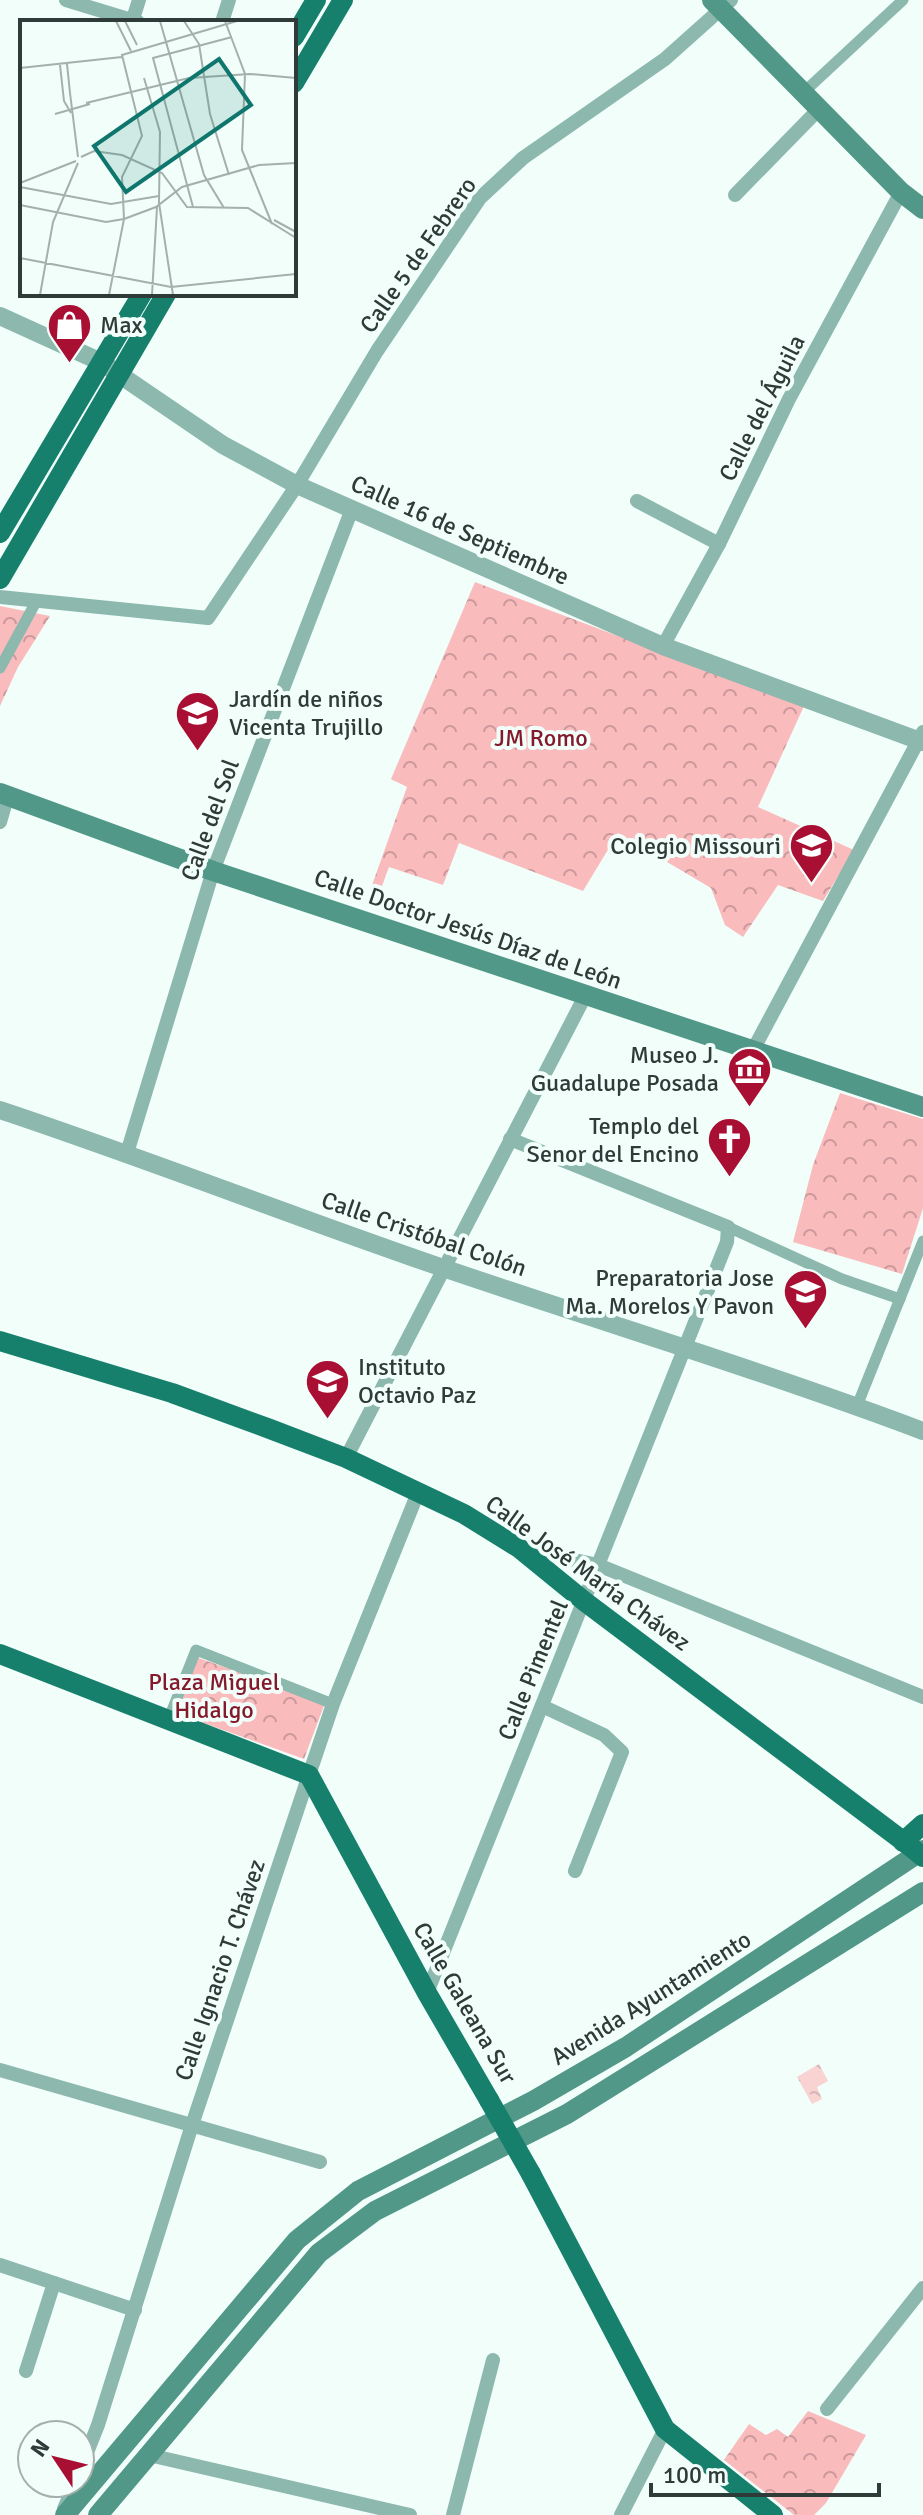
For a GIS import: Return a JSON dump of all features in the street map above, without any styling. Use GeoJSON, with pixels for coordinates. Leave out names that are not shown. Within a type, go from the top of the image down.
{"type":"FeatureCollection","features":[{"type":"Feature","properties":{"kind":"main road"},"geometry":{"type":"LineString","coordinates":[[296,34],[316,0]]}},
{"type":"Feature","properties":{"kind":"main road"},"geometry":{"type":"LineString","coordinates":[[296,80],[343,0]]}},
{"type":"Feature","properties":{"kind":"main road"},"geometry":{"type":"LineString","coordinates":[[722,3],[819,109],[901,192],[923,209]]}},
{"type":"Feature","properties":{"kind":"main road"},"geometry":{"type":"LineString","coordinates":[[0,579],[110,367],[141,296]]}},
{"type":"Feature","properties":{"kind":"main road"},"geometry":{"type":"LineString","coordinates":[[0,533],[110,367],[164,296]]}},
{"type":"Feature","properties":{"kind":"main road","name":"Calle Doctor Jesús Díaz de León"},"geometry":{"type":"LineString","coordinates":[[4,794],[213,871],[923,1107]]}},
{"type":"Feature","properties":{"kind":"main road","name":"Calle José María Chávez"},"geometry":{"type":"LineString","coordinates":[[0,1341],[172,1393],[346,1458],[419,1490],[483,1525],[519,1548],[584,1601],[914,1848]]}},
{"type":"Feature","properties":{"kind":"main road"},"geometry":{"type":"LineString","coordinates":[[0,1654],[309,1775]]}},
{"type":"Feature","properties":{"kind":"main road","name":"Calle Galeana Sur"},"geometry":{"type":"LineString","coordinates":[[309,1775],[427,1993],[531,2174],[665,2429],[773,2515]]}},
{"type":"Feature","properties":{"kind":"main road"},"geometry":{"type":"LineString","coordinates":[[914,1848],[923,1824]]}},
{"type":"Feature","properties":{"kind":"main road","name":"Avenida Ayuntamiento"},"geometry":{"type":"LineString","coordinates":[[63,2515],[297,2240],[358,2191],[533,2101],[626,2047],[914,1848]]}},
{"type":"Feature","properties":{"kind":"main road"},"geometry":{"type":"LineString","coordinates":[[98,2515],[319,2253],[375,2211],[567,2114],[923,1892]]}},
{"type":"Feature","properties":{"kind":"street"},"geometry":{"type":"LineString","coordinates":[[66,0],[128,20]]}},
{"type":"Feature","properties":{"kind":"street"},"geometry":{"type":"LineString","coordinates":[[134,20],[139,0]]}},
{"type":"Feature","properties":{"kind":"street"},"geometry":{"type":"LineString","coordinates":[[223,20],[229,0]]}},
{"type":"Feature","properties":{"kind":"street"},"geometry":{"type":"LineString","coordinates":[[804,92],[903,0]]}},
{"type":"Feature","properties":{"kind":"street","name":"Calle 5 de Febrero"},"geometry":{"type":"LineString","coordinates":[[37,600],[208,618],[297,485],[377,351],[480,198],[523,158],[665,59],[722,3]]}},
{"type":"Feature","properties":{"kind":"street"},"geometry":{"type":"LineString","coordinates":[[735,195],[819,109]]}},
{"type":"Feature","properties":{"kind":"street","name":"Calle del Águila"},"geometry":{"type":"LineString","coordinates":[[663,646],[719,544],[789,399],[901,192]]}},
{"type":"Feature","properties":{"kind":"street","name":"Calle 16 de Septiembre"},"geometry":{"type":"LineString","coordinates":[[0,316],[110,367],[223,445],[297,485],[663,646],[922,738]]}},
{"type":"Feature","properties":{"kind":"street"},"geometry":{"type":"LineString","coordinates":[[637,501],[719,544]]}},
{"type":"Feature","properties":{"kind":"street","name":"Calle del Sol"},"geometry":{"type":"LineString","coordinates":[[127,1153],[213,871],[352,509]]}},
{"type":"Feature","properties":{"kind":"street"},"geometry":{"type":"LineString","coordinates":[[0,597],[37,600],[0,668]]}},
{"type":"Feature","properties":{"kind":"street"},"geometry":{"type":"LineString","coordinates":[[753,1050],[922,738]]}},
{"type":"Feature","properties":{"kind":"street"},"geometry":{"type":"LineString","coordinates":[[0,822],[4,794]]}},
{"type":"Feature","properties":{"kind":"street"},"geometry":{"type":"LineString","coordinates":[[346,1458],[585,996]]}},
{"type":"Feature","properties":{"kind":"street","name":"Calle Cristóbal Colón"},"geometry":{"type":"LineString","coordinates":[[0,1110],[445,1269],[686,1346],[923,1431]]}},
{"type":"Feature","properties":{"kind":"street"},"geometry":{"type":"LineString","coordinates":[[510,1139],[728,1227],[842,1279],[900,1299]]}},
{"type":"Feature","properties":{"kind":"street","name":"Calle Pimentel"},"geometry":{"type":"LineString","coordinates":[[427,1993],[727,1242],[728,1227]]}},
{"type":"Feature","properties":{"kind":"street"},"geometry":{"type":"LineString","coordinates":[[857,1406],[923,1241]]}},
{"type":"Feature","properties":{"kind":"street","name":"Calle Ignacio T. Chávez"},"geometry":{"type":"LineString","coordinates":[[96,2430],[192,2125],[333,1704],[419,1490]]}},
{"type":"Feature","properties":{"kind":"street"},"geometry":{"type":"LineString","coordinates":[[519,1548],[598,1565],[923,1697]]}},
{"type":"Feature","properties":{"kind":"street"},"geometry":{"type":"LineString","coordinates":[[169,1718],[196,1650],[333,1704]]}},
{"type":"Feature","properties":{"kind":"street"},"geometry":{"type":"LineString","coordinates":[[542,1706],[604,1735],[622,1752],[575,1871]]}},
{"type":"Feature","properties":{"kind":"street"},"geometry":{"type":"LineString","coordinates":[[0,2070],[320,2162]]}},
{"type":"Feature","properties":{"kind":"street"},"geometry":{"type":"LineString","coordinates":[[0,2265],[135,2310]]}},
{"type":"Feature","properties":{"kind":"street"},"geometry":{"type":"LineString","coordinates":[[26,2371],[54,2283]]}},
{"type":"Feature","properties":{"kind":"street"},"geometry":{"type":"LineString","coordinates":[[827,2409],[923,2288]]}},
{"type":"Feature","properties":{"kind":"street"},"geometry":{"type":"LineString","coordinates":[[453,2515],[493,2360]]}},
{"type":"Feature","properties":{"kind":"street"},"geometry":{"type":"LineString","coordinates":[[621,2515],[665,2429]]}},
{"type":"Feature","properties":{"kind":"street"},"geometry":{"type":"LineString","coordinates":[[149,2455],[410,2515]]}},
{"type":"Feature","properties":{"kind":"green space","name":"JM Romo"},"geometry":{"type":"Polygon","coordinates":[[[475,582],[804,706],[758,807],[854,850],[823,901],[778,885],[743,937],[725,925],[711,888],[618,833],[583,891],[459,843],[443,885],[389,867],[375,905],[366,902],[407,787],[391,779],[475,582]]]}},
{"type":"Feature","properties":{"kind":"green space"},"geometry":{"type":"Polygon","coordinates":[[[0,606],[50,616],[18,667],[0,706],[0,606]]]}},
{"type":"Feature","properties":{"kind":"green space"},"geometry":{"type":"Polygon","coordinates":[[[840,1093],[923,1119],[923,1208],[902,1274],[793,1242],[813,1165],[840,1093]]]}},
{"type":"Feature","properties":{"kind":"green space","name":"Plaza Miguel Hidalgo"},"geometry":{"type":"Polygon","coordinates":[[[196,1657],[325,1703],[304,1759],[176,1713],[196,1657]]]}},
{"type":"Feature","properties":{"kind":"green space"},"geometry":{"type":"Polygon","coordinates":[[[808,2411],[866,2435],[826,2503],[814,2515],[794,2515],[724,2460],[749,2424],[766,2435],[777,2429],[788,2437],[808,2411]]]}},
{"type":"Feature","properties":{"kind":"water"},"geometry":{"type":"Polygon","coordinates":[[[819,2064],[828,2081],[817,2087],[822,2099],[812,2104],[797,2077],[819,2064]]]}},
{"type":"Feature","properties":{"kind":"place","name":"Max"},"geometry":{"type":"Point","coordinates":[69,364]}},
{"type":"Feature","properties":{"kind":"place","name":"Jardín de niños Vicenta Trujillo"},"geometry":{"type":"Point","coordinates":[198,752]}},
{"type":"Feature","properties":{"kind":"place","name":"Colegio Missouri"},"geometry":{"type":"Point","coordinates":[812,885]}},
{"type":"Feature","properties":{"kind":"place","name":"Museo J. Guadalupe Posada"},"geometry":{"type":"Point","coordinates":[750,1108]}},
{"type":"Feature","properties":{"kind":"place","name":"Templo del Senor del Encino"},"geometry":{"type":"Point","coordinates":[730,1179]}},
{"type":"Feature","properties":{"kind":"place","name":"Preparatoria Jose Ma. Morelos Y Pavon"},"geometry":{"type":"Point","coordinates":[805,1331]}},
{"type":"Feature","properties":{"kind":"place","name":"Instituto Octavio Paz"},"geometry":{"type":"Point","coordinates":[327,1420]}}]}
